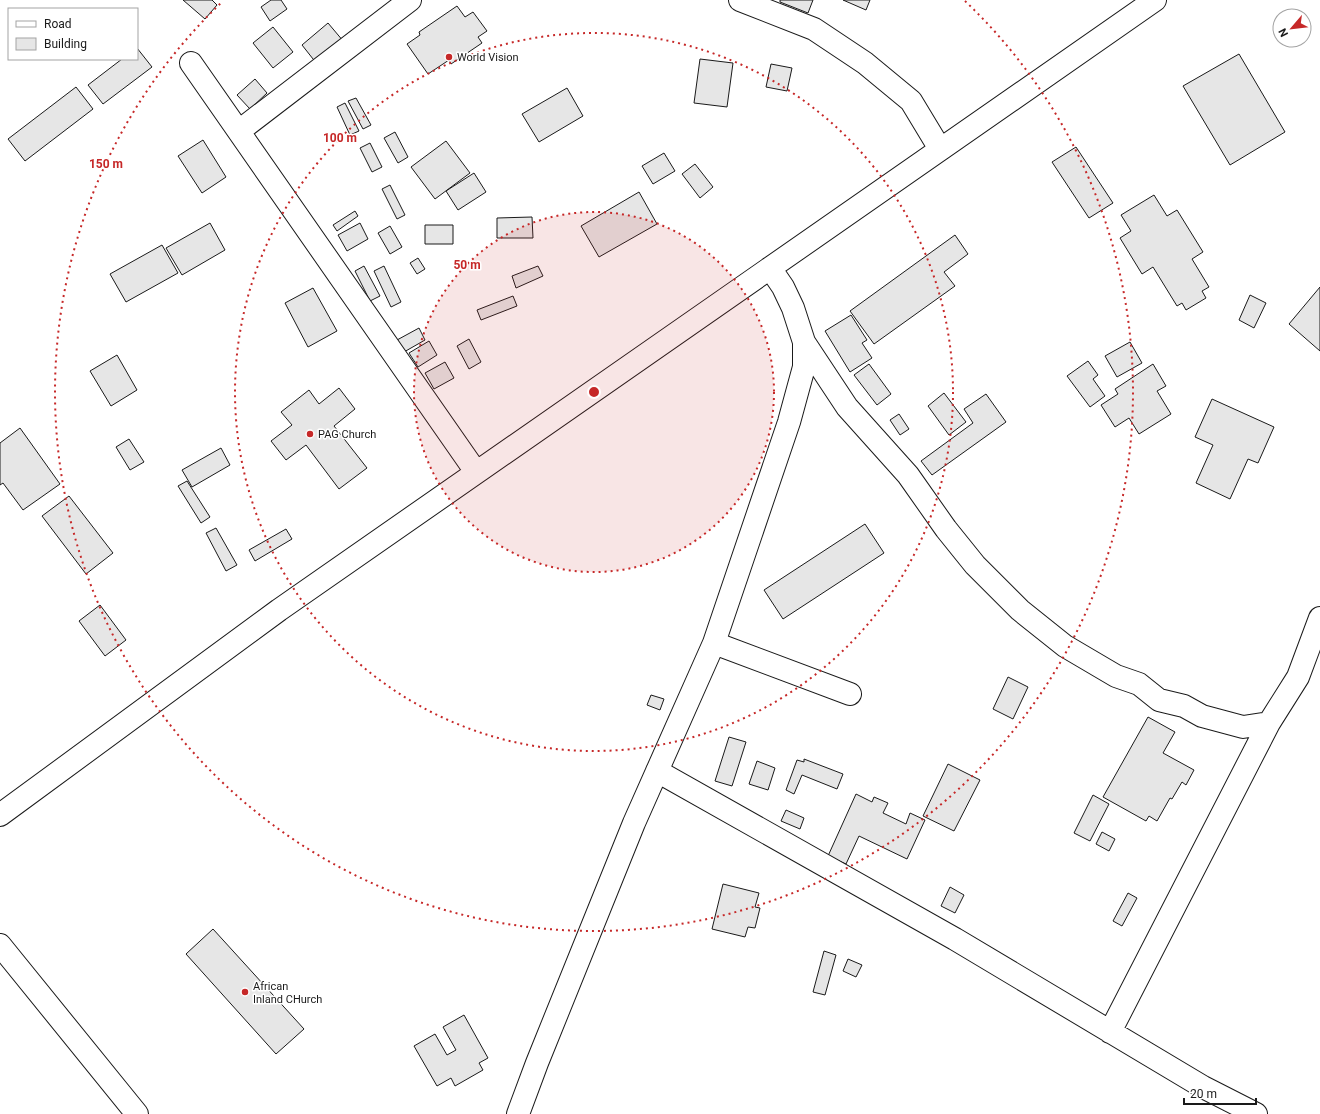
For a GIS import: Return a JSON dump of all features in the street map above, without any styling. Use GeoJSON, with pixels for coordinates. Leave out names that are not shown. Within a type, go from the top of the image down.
{"type":"FeatureCollection","features":[{"type":"Feature","properties":{"kind":"street"},"geometry":{"type":"LineString","coordinates":[[239,131],[410,0]]}},
{"type":"Feature","properties":{"kind":"street"},"geometry":{"type":"LineString","coordinates":[[740,0],[814,30],[865,63],[912,101],[940,149]]}},
{"type":"Feature","properties":{"kind":"street"},"geometry":{"type":"LineString","coordinates":[[0,815],[279,610],[1156,0]]}},
{"type":"Feature","properties":{"kind":"street"},"geometry":{"type":"LineString","coordinates":[[191,63],[476,472]]}},
{"type":"Feature","properties":{"kind":"street"},"geometry":{"type":"LineString","coordinates":[[770,268],[783,287],[793,308],[804,342],[847,406],[908,475],[975,565],[1020,610],[1065,646],[1116,676],[1139,684],[1159,700],[1184,706],[1202,716],[1243,727],[1269,722]]}},
{"type":"Feature","properties":{"kind":"street"},"geometry":{"type":"LineString","coordinates":[[518,1114],[634,823],[714,643],[789,422],[804,367],[804,342]]}},
{"type":"Feature","properties":{"kind":"street"},"geometry":{"type":"LineString","coordinates":[[1110,1032],[1269,722],[1298,677],[1320,618]]}},
{"type":"Feature","properties":{"kind":"street"},"geometry":{"type":"LineString","coordinates":[[714,643],[850,694]]}},
{"type":"Feature","properties":{"kind":"street"},"geometry":{"type":"LineString","coordinates":[[657,771],[955,939],[1203,1087],[1256,1114]]}},
{"type":"Feature","properties":{"kind":"street"},"geometry":{"type":"LineString","coordinates":[[0,945],[137,1114]]}},
{"type":"Feature","properties":{"kind":"building"},"geometry":{"type":"Polygon","coordinates":[[[183,0],[212,0],[217,5],[205,19],[183,0]]]}},
{"type":"Feature","properties":{"kind":"building"},"geometry":{"type":"Polygon","coordinates":[[[271,0],[281,0],[287,9],[270,21],[261,7],[271,0]]]}},
{"type":"Feature","properties":{"kind":"building"},"geometry":{"type":"Polygon","coordinates":[[[780,0],[813,0],[808,13],[780,2],[780,0]]]}},
{"type":"Feature","properties":{"kind":"building"},"geometry":{"type":"Polygon","coordinates":[[[843,0],[870,0],[866,10],[843,0]]]}},
{"type":"Feature","properties":{"kind":"building"},"geometry":{"type":"Polygon","coordinates":[[[457,6],[465,17],[473,12],[487,31],[478,37],[482,43],[451,64],[449,60],[428,74],[407,44],[420,35],[419,32],[457,6]]]}},
{"type":"Feature","properties":{"kind":"building"},"geometry":{"type":"Polygon","coordinates":[[[328,23],[344,42],[317,64],[302,45],[328,23]]]}},
{"type":"Feature","properties":{"kind":"building"},"geometry":{"type":"Polygon","coordinates":[[[273,27],[293,52],[273,68],[253,43],[273,27]]]}},
{"type":"Feature","properties":{"kind":"building"},"geometry":{"type":"Polygon","coordinates":[[[138,49],[152,67],[103,104],[88,85],[121,60],[138,60],[138,49]]]}},
{"type":"Feature","properties":{"kind":"building"},"geometry":{"type":"Polygon","coordinates":[[[1239,54],[1285,132],[1230,165],[1183,86],[1239,54]]]}},
{"type":"Feature","properties":{"kind":"building"},"geometry":{"type":"Polygon","coordinates":[[[700,59],[733,63],[727,107],[694,103],[700,59]]]}},
{"type":"Feature","properties":{"kind":"building"},"geometry":{"type":"Polygon","coordinates":[[[771,64],[792,68],[787,91],[766,87],[771,64]]]}},
{"type":"Feature","properties":{"kind":"building"},"geometry":{"type":"Polygon","coordinates":[[[255,79],[267,93],[250,109],[237,95],[255,79]]]}},
{"type":"Feature","properties":{"kind":"building"},"geometry":{"type":"Polygon","coordinates":[[[76,87],[93,109],[25,161],[8,139],[76,87]]]}},
{"type":"Feature","properties":{"kind":"building"},"geometry":{"type":"Polygon","coordinates":[[[567,88],[583,116],[539,142],[522,114],[567,88]]]}},
{"type":"Feature","properties":{"kind":"building"},"geometry":{"type":"Polygon","coordinates":[[[356,98],[371,125],[363,129],[348,101],[356,98]]]}},
{"type":"Feature","properties":{"kind":"building"},"geometry":{"type":"Polygon","coordinates":[[[345,103],[359,131],[350,135],[337,107],[345,103]]]}},
{"type":"Feature","properties":{"kind":"building"},"geometry":{"type":"Polygon","coordinates":[[[395,132],[408,157],[398,163],[384,138],[395,132]]]}},
{"type":"Feature","properties":{"kind":"building"},"geometry":{"type":"Polygon","coordinates":[[[203,140],[226,177],[202,193],[178,156],[203,140]]]}},
{"type":"Feature","properties":{"kind":"building"},"geometry":{"type":"Polygon","coordinates":[[[446,141],[470,173],[435,199],[411,167],[446,141]]]}},
{"type":"Feature","properties":{"kind":"building"},"geometry":{"type":"Polygon","coordinates":[[[370,143],[382,167],[372,172],[360,148],[370,143]]]}},
{"type":"Feature","properties":{"kind":"building"},"geometry":{"type":"Polygon","coordinates":[[[1076,147],[1113,203],[1089,218],[1052,162],[1076,147]]]}},
{"type":"Feature","properties":{"kind":"building"},"geometry":{"type":"Polygon","coordinates":[[[664,153],[675,171],[653,184],[642,166],[664,153]]]}},
{"type":"Feature","properties":{"kind":"building"},"geometry":{"type":"Polygon","coordinates":[[[695,164],[713,187],[700,198],[682,174],[695,164]]]}},
{"type":"Feature","properties":{"kind":"building"},"geometry":{"type":"Polygon","coordinates":[[[474,173],[486,192],[458,210],[446,191],[474,173]]]}},
{"type":"Feature","properties":{"kind":"building"},"geometry":{"type":"Polygon","coordinates":[[[390,185],[405,215],[397,219],[382,189],[390,185]]]}},
{"type":"Feature","properties":{"kind":"building"},"geometry":{"type":"Polygon","coordinates":[[[639,192],[657,224],[599,257],[581,226],[639,192]]]}},
{"type":"Feature","properties":{"kind":"building"},"geometry":{"type":"Polygon","coordinates":[[[1154,195],[1167,216],[1177,210],[1203,252],[1192,259],[1209,287],[1202,291],[1206,298],[1186,310],[1182,303],[1177,306],[1153,267],[1142,274],[1120,238],[1131,231],[1121,215],[1154,195]]]}},
{"type":"Feature","properties":{"kind":"building"},"geometry":{"type":"Polygon","coordinates":[[[355,211],[358,216],[337,231],[333,225],[355,211]]]}},
{"type":"Feature","properties":{"kind":"building"},"geometry":{"type":"Polygon","coordinates":[[[532,217],[533,238],[497,238],[497,218],[532,217]]]}},
{"type":"Feature","properties":{"kind":"building"},"geometry":{"type":"Polygon","coordinates":[[[210,223],[225,250],[182,275],[166,248],[210,223]]]}},
{"type":"Feature","properties":{"kind":"building"},"geometry":{"type":"Polygon","coordinates":[[[360,223],[368,239],[347,251],[338,235],[360,223]]]}},
{"type":"Feature","properties":{"kind":"building"},"geometry":{"type":"Polygon","coordinates":[[[425,225],[453,225],[453,244],[425,244],[425,225]]]}},
{"type":"Feature","properties":{"kind":"building"},"geometry":{"type":"Polygon","coordinates":[[[390,226],[402,247],[390,254],[378,233],[390,226]]]}},
{"type":"Feature","properties":{"kind":"building"},"geometry":{"type":"Polygon","coordinates":[[[955,235],[968,254],[944,272],[955,286],[874,344],[850,311],[955,235]]]}},
{"type":"Feature","properties":{"kind":"building"},"geometry":{"type":"Polygon","coordinates":[[[162,245],[178,273],[126,302],[110,274],[162,245]]]}},
{"type":"Feature","properties":{"kind":"building"},"geometry":{"type":"Polygon","coordinates":[[[418,258],[425,269],[417,274],[410,263],[418,258]]]}},
{"type":"Feature","properties":{"kind":"building"},"geometry":{"type":"Polygon","coordinates":[[[364,266],[380,296],[370,301],[355,271],[364,266]]]}},
{"type":"Feature","properties":{"kind":"building"},"geometry":{"type":"Polygon","coordinates":[[[384,266],[401,302],[391,307],[374,271],[384,266]]]}},
{"type":"Feature","properties":{"kind":"building"},"geometry":{"type":"Polygon","coordinates":[[[538,266],[543,276],[516,288],[512,276],[538,266]]]}},
{"type":"Feature","properties":{"kind":"building"},"geometry":{"type":"Polygon","coordinates":[[[1320,287],[1320,351],[1289,324],[1320,287]]]}},
{"type":"Feature","properties":{"kind":"building"},"geometry":{"type":"Polygon","coordinates":[[[313,288],[337,331],[308,347],[285,303],[313,288]]]}},
{"type":"Feature","properties":{"kind":"building"},"geometry":{"type":"Polygon","coordinates":[[[1250,295],[1266,303],[1254,328],[1239,320],[1250,295]]]}},
{"type":"Feature","properties":{"kind":"building"},"geometry":{"type":"Polygon","coordinates":[[[513,296],[517,306],[481,320],[477,310],[513,296]]]}},
{"type":"Feature","properties":{"kind":"building"},"geometry":{"type":"Polygon","coordinates":[[[851,315],[867,340],[862,343],[872,358],[850,372],[825,331],[851,315]]]}},
{"type":"Feature","properties":{"kind":"building"},"geometry":{"type":"Polygon","coordinates":[[[419,328],[425,340],[404,352],[397,340],[419,328]]]}},
{"type":"Feature","properties":{"kind":"building"},"geometry":{"type":"Polygon","coordinates":[[[469,339],[481,362],[469,369],[457,346],[469,339]]]}},
{"type":"Feature","properties":{"kind":"building"},"geometry":{"type":"Polygon","coordinates":[[[429,341],[437,355],[418,367],[409,353],[429,341]]]}},
{"type":"Feature","properties":{"kind":"building"},"geometry":{"type":"Polygon","coordinates":[[[1130,342],[1142,363],[1117,377],[1105,356],[1130,342]]]}},
{"type":"Feature","properties":{"kind":"building"},"geometry":{"type":"Polygon","coordinates":[[[117,355],[137,390],[111,406],[90,371],[117,355]]]}},
{"type":"Feature","properties":{"kind":"building"},"geometry":{"type":"Polygon","coordinates":[[[1088,361],[1098,375],[1093,379],[1105,396],[1090,407],[1067,376],[1088,361]]]}},
{"type":"Feature","properties":{"kind":"building"},"geometry":{"type":"Polygon","coordinates":[[[445,362],[454,378],[434,389],[425,373],[445,362]]]}},
{"type":"Feature","properties":{"kind":"building"},"geometry":{"type":"Polygon","coordinates":[[[869,364],[891,394],[877,405],[854,375],[869,364]]]}},
{"type":"Feature","properties":{"kind":"building"},"geometry":{"type":"Polygon","coordinates":[[[1153,364],[1166,386],[1157,391],[1171,414],[1139,434],[1129,418],[1115,427],[1101,405],[1118,394],[1115,389],[1153,364]]]}},
{"type":"Feature","properties":{"kind":"building","name":"PAG Church"},"geometry":{"type":"Polygon","coordinates":[[[339,388],[355,409],[334,426],[367,468],[339,489],[306,445],[286,460],[271,441],[292,425],[281,412],[309,390],[319,404],[339,388]]]}},
{"type":"Feature","properties":{"kind":"building"},"geometry":{"type":"Polygon","coordinates":[[[944,393],[966,422],[949,435],[928,406],[944,393]]]}},
{"type":"Feature","properties":{"kind":"building"},"geometry":{"type":"Polygon","coordinates":[[[986,394],[1006,422],[932,475],[921,461],[973,423],[964,409],[986,394]]]}},
{"type":"Feature","properties":{"kind":"building"},"geometry":{"type":"Polygon","coordinates":[[[1212,399],[1274,427],[1258,463],[1248,459],[1230,499],[1196,483],[1213,445],[1195,437],[1212,399]]]}},
{"type":"Feature","properties":{"kind":"building"},"geometry":{"type":"Polygon","coordinates":[[[899,414],[909,429],[900,435],[890,420],[899,414]]]}},
{"type":"Feature","properties":{"kind":"building"},"geometry":{"type":"Polygon","coordinates":[[[20,428],[60,484],[23,510],[3,483],[0,485],[0,443],[20,428]]]}},
{"type":"Feature","properties":{"kind":"building"},"geometry":{"type":"Polygon","coordinates":[[[129,439],[144,462],[130,470],[116,447],[129,439]]]}},
{"type":"Feature","properties":{"kind":"building"},"geometry":{"type":"Polygon","coordinates":[[[221,448],[230,465],[192,487],[182,470],[221,448]]]}},
{"type":"Feature","properties":{"kind":"building"},"geometry":{"type":"Polygon","coordinates":[[[187,481],[210,517],[201,523],[178,486],[187,481]]]}},
{"type":"Feature","properties":{"kind":"building"},"geometry":{"type":"Polygon","coordinates":[[[69,496],[113,553],[86,574],[42,516],[69,496]]]}},
{"type":"Feature","properties":{"kind":"building"},"geometry":{"type":"Polygon","coordinates":[[[865,524],[884,553],[783,619],[764,590],[865,524]]]}},
{"type":"Feature","properties":{"kind":"building"},"geometry":{"type":"Polygon","coordinates":[[[216,528],[237,565],[226,571],[206,533],[216,528]]]}},
{"type":"Feature","properties":{"kind":"building"},"geometry":{"type":"Polygon","coordinates":[[[286,529],[292,539],[255,561],[249,550],[286,529]]]}},
{"type":"Feature","properties":{"kind":"building"},"geometry":{"type":"Polygon","coordinates":[[[100,605],[126,640],[105,656],[79,621],[100,605]]]}},
{"type":"Feature","properties":{"kind":"building"},"geometry":{"type":"Polygon","coordinates":[[[1008,677],[1028,687],[1013,719],[993,709],[1008,677]]]}},
{"type":"Feature","properties":{"kind":"building"},"geometry":{"type":"Polygon","coordinates":[[[651,695],[664,699],[660,710],[647,705],[651,695]]]}},
{"type":"Feature","properties":{"kind":"building"},"geometry":{"type":"Polygon","coordinates":[[[1148,717],[1175,732],[1163,753],[1194,770],[1186,785],[1182,782],[1172,799],[1170,798],[1157,821],[1149,816],[1146,821],[1103,797],[1148,717]]]}},
{"type":"Feature","properties":{"kind":"building"},"geometry":{"type":"Polygon","coordinates":[[[729,737],[746,742],[732,786],[715,781],[729,737]]]}},
{"type":"Feature","properties":{"kind":"building"},"geometry":{"type":"Polygon","coordinates":[[[804,759],[843,774],[837,789],[802,775],[794,794],[786,790],[797,760],[804,762],[804,759]]]}},
{"type":"Feature","properties":{"kind":"building"},"geometry":{"type":"Polygon","coordinates":[[[757,761],[775,768],[768,790],[749,784],[757,761]]]}},
{"type":"Feature","properties":{"kind":"building"},"geometry":{"type":"Polygon","coordinates":[[[948,764],[980,780],[954,831],[923,816],[948,764]]]}},
{"type":"Feature","properties":{"kind":"building"},"geometry":{"type":"Polygon","coordinates":[[[856,794],[872,802],[874,797],[888,803],[883,813],[906,824],[910,813],[925,820],[907,859],[859,836],[846,864],[828,856],[856,794]]]}},
{"type":"Feature","properties":{"kind":"building"},"geometry":{"type":"Polygon","coordinates":[[[1093,795],[1109,804],[1090,841],[1074,833],[1093,795]]]}},
{"type":"Feature","properties":{"kind":"building"},"geometry":{"type":"Polygon","coordinates":[[[786,810],[804,818],[800,829],[781,821],[786,810]]]}},
{"type":"Feature","properties":{"kind":"building"},"geometry":{"type":"Polygon","coordinates":[[[1102,832],[1115,839],[1109,851],[1096,844],[1102,832]]]}},
{"type":"Feature","properties":{"kind":"building"},"geometry":{"type":"Polygon","coordinates":[[[723,884],[759,893],[755,907],[760,908],[755,928],[748,927],[745,937],[712,929],[723,884]]]}},
{"type":"Feature","properties":{"kind":"building"},"geometry":{"type":"Polygon","coordinates":[[[950,887],[964,895],[955,913],[941,906],[950,887]]]}},
{"type":"Feature","properties":{"kind":"building"},"geometry":{"type":"Polygon","coordinates":[[[1128,893],[1137,898],[1122,926],[1113,921],[1128,893]]]}},
{"type":"Feature","properties":{"kind":"building","name":"African Inland CHurch"},"geometry":{"type":"Polygon","coordinates":[[[213,929],[304,1029],[276,1054],[186,954],[213,929]]]}},
{"type":"Feature","properties":{"kind":"building"},"geometry":{"type":"Polygon","coordinates":[[[824,951],[836,955],[825,995],[813,992],[824,951]]]}},
{"type":"Feature","properties":{"kind":"building"},"geometry":{"type":"Polygon","coordinates":[[[848,959],[862,965],[856,977],[843,971],[848,959]]]}},
{"type":"Feature","properties":{"kind":"building"},"geometry":{"type":"Polygon","coordinates":[[[464,1015],[488,1058],[479,1063],[483,1070],[455,1086],[451,1078],[437,1086],[414,1046],[435,1034],[447,1055],[456,1050],[443,1027],[464,1015]]]}},
{"type":"Feature","properties":{"kind":"place","name":"World Vision"},"geometry":{"type":"Point","coordinates":[449,57]}},
{"type":"Feature","properties":{"kind":"place","name":"PAG Church"},"geometry":{"type":"Point","coordinates":[310,434]}},
{"type":"Feature","properties":{"kind":"place","name":"African Inland CHurch"},"geometry":{"type":"Point","coordinates":[245,992]}}]}
